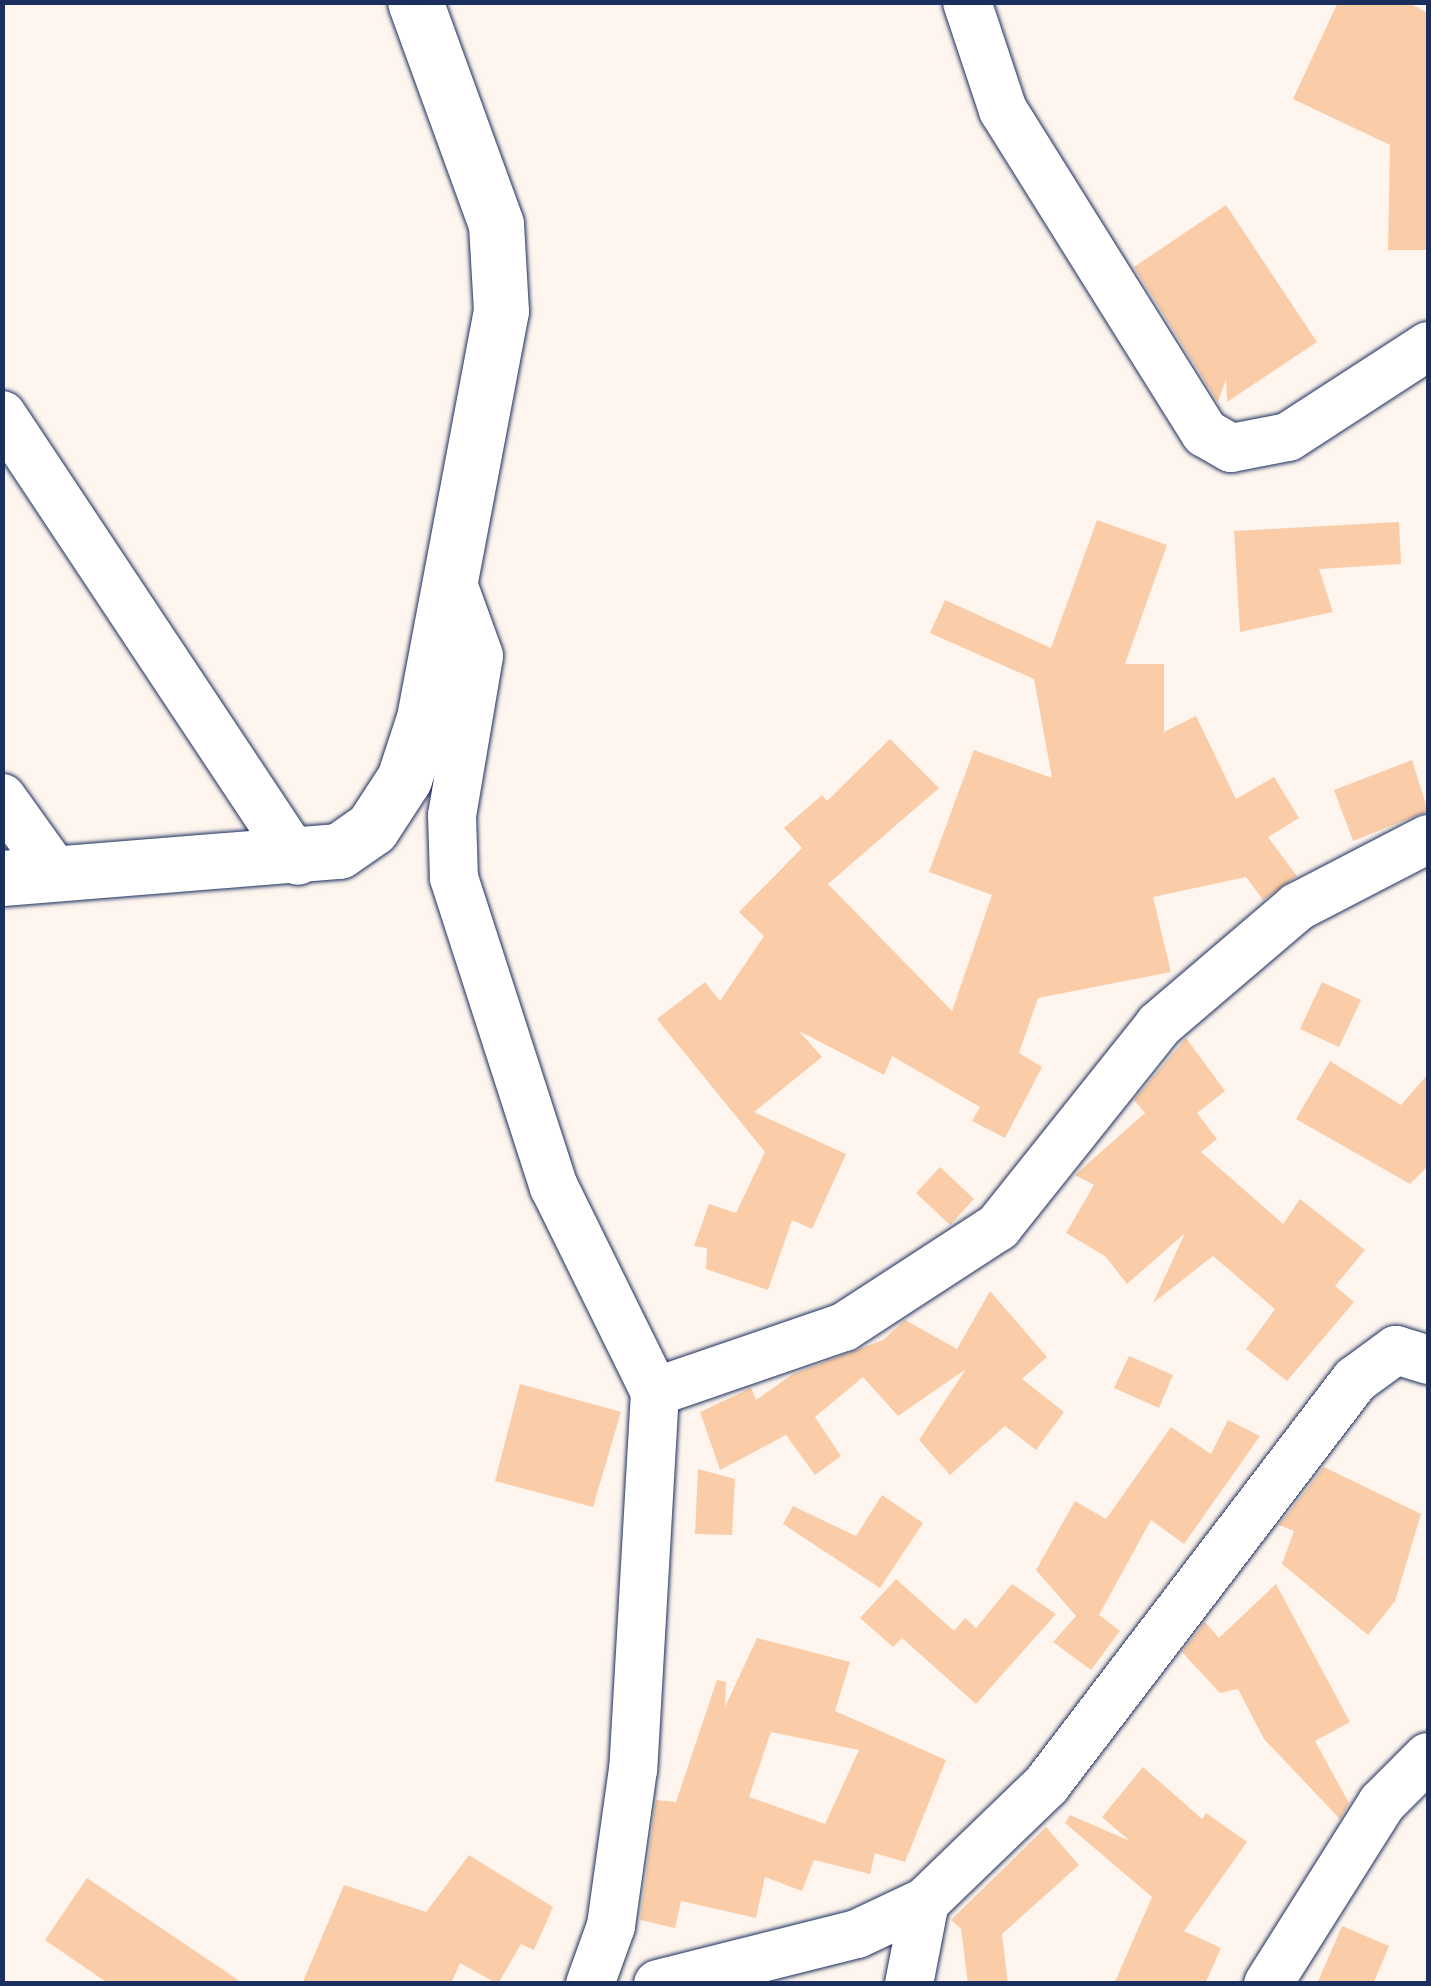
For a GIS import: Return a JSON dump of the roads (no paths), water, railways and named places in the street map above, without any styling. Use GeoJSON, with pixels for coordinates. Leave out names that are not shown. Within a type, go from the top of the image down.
{"type":"FeatureCollection","features":[{"type":"Feature","properties":{"kind":"street"},"geometry":{"type":"LineString","coordinates":[[2,798],[29,875],[298,861],[338,851],[372,828],[404,779],[502,310],[496,224],[415,2]]}},
{"type":"Feature","properties":{"kind":"street"},"geometry":{"type":"LineString","coordinates":[[967,2],[1004,110],[1205,433],[1232,448],[1288,437],[1428,346]]}},
{"type":"Feature","properties":{"kind":"street"},"geometry":{"type":"LineString","coordinates":[[2,415],[298,861]]}},
{"type":"Feature","properties":{"kind":"street"},"geometry":{"type":"LineString","coordinates":[[449,573],[479,656],[452,815],[454,878],[554,1186],[655,1392],[633,1769],[611,1926],[590,1984]]}},
{"type":"Feature","properties":{"kind":"street"},"geometry":{"type":"LineString","coordinates":[[655,1392],[844,1327],[998,1227],[1159,1024],[1298,907],[1428,839]]}},
{"type":"Feature","properties":{"kind":"street"},"geometry":{"type":"LineString","coordinates":[[658,1984],[857,1934],[925,1902],[1047,1784],[1355,1380],[1396,1350],[1428,1360]]}},
{"type":"Feature","properties":{"kind":"street"},"geometry":{"type":"LineString","coordinates":[[1268,1984],[1382,1803],[1428,1757]]}},
{"type":"Feature","properties":{"kind":"street"},"geometry":{"type":"LineString","coordinates":[[909,1984],[925,1902]]}}]}
